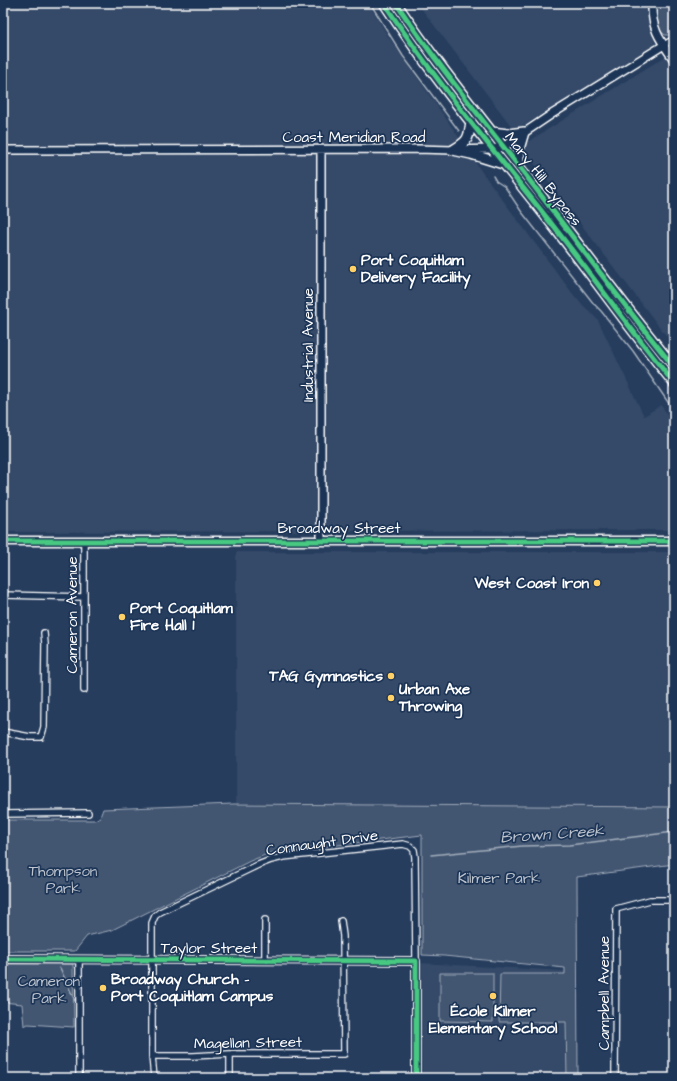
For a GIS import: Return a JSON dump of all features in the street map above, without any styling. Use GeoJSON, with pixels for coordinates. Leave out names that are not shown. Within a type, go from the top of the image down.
{"type":"FeatureCollection","features":[{"type":"Feature","properties":{"kind":"highway","name":"Mary Hill Bypass"},"geometry":{"type":"LineString","coordinates":[[384,3],[414,48],[503,164],[555,228],[628,326],[674,383]]}},
{"type":"Feature","properties":{"kind":"highway","name":"Mary Hill Bypass"},"geometry":{"type":"LineString","coordinates":[[396,3],[412,27],[503,147],[674,367]]}},
{"type":"Feature","properties":{"kind":"highway"},"geometry":{"type":"LineString","coordinates":[[453,150],[465,143],[469,137],[471,121]]}},
{"type":"Feature","properties":{"kind":"highway"},"geometry":{"type":"LineString","coordinates":[[492,132],[508,134],[524,132],[519,150],[519,167]]}},
{"type":"Feature","properties":{"kind":"highway"},"geometry":{"type":"LineString","coordinates":[[453,150],[503,164]]}},
{"type":"Feature","properties":{"kind":"main road","name":"Broadway Street"},"geometry":{"type":"LineString","coordinates":[[3,541],[674,541]]}},
{"type":"Feature","properties":{"kind":"street"},"geometry":{"type":"LineString","coordinates":[[652,3],[654,28],[674,60]]}},
{"type":"Feature","properties":{"kind":"street","name":"Coast Meridian Road"},"geometry":{"type":"LineString","coordinates":[[3,150],[492,149],[503,147],[524,132],[674,39]]}},
{"type":"Feature","properties":{"kind":"street","name":"Industrial Avenue"},"geometry":{"type":"LineString","coordinates":[[321,150],[322,540]]}},
{"type":"Feature","properties":{"kind":"street","name":"Cameron Avenue"},"geometry":{"type":"LineString","coordinates":[[84,540],[84,690]]}},
{"type":"Feature","properties":{"kind":"street"},"geometry":{"type":"LineString","coordinates":[[3,595],[84,596]]}},
{"type":"Feature","properties":{"kind":"street"},"geometry":{"type":"LineString","coordinates":[[3,732],[30,737],[41,737],[44,727],[44,633]]}},
{"type":"Feature","properties":{"kind":"street"},"geometry":{"type":"LineString","coordinates":[[3,814],[88,813]]}},
{"type":"Feature","properties":{"kind":"street","name":"Connaught Drive"},"geometry":{"type":"LineString","coordinates":[[152,960],[152,923],[154,918],[160,912],[258,865],[271,860],[284,858],[403,844],[412,846],[415,857],[416,961]]}},
{"type":"Feature","properties":{"kind":"street","name":"Campbell Avenue"},"geometry":{"type":"LineString","coordinates":[[615,1078],[616,909],[650,900],[674,900]]}},
{"type":"Feature","properties":{"kind":"street"},"geometry":{"type":"LineString","coordinates":[[265,920],[265,961]]}},
{"type":"Feature","properties":{"kind":"street"},"geometry":{"type":"LineString","coordinates":[[342,920],[343,961]]}},
{"type":"Feature","properties":{"kind":"street","name":"Taylor Street"},"geometry":{"type":"LineString","coordinates":[[3,959],[416,961]]}},
{"type":"Feature","properties":{"kind":"street"},"geometry":{"type":"LineString","coordinates":[[79,960],[79,1078]]}},
{"type":"Feature","properties":{"kind":"street"},"geometry":{"type":"LineString","coordinates":[[152,960],[152,1056],[154,1078]]}},
{"type":"Feature","properties":{"kind":"street","name":"Magellan Street"},"geometry":{"type":"LineString","coordinates":[[152,1056],[344,1054],[343,961]]}},
{"type":"Feature","properties":{"kind":"street"},"geometry":{"type":"LineString","coordinates":[[416,961],[416,1078]]}},
{"type":"Feature","properties":{"kind":"street"},"geometry":{"type":"LineString","coordinates":[[230,1054],[230,1078]]}},
{"type":"Feature","properties":{"kind":"shaded area"},"geometry":{"type":"Polygon","coordinates":[[[3,3],[368,3],[388,36],[482,172],[576,298],[598,320],[644,416],[661,405],[674,424],[674,532],[669,532],[668,530],[3,532],[3,3]]]}},
{"type":"Feature","properties":{"kind":"shaded area"},"geometry":{"type":"Polygon","coordinates":[[[417,3],[647,3],[648,21],[655,43],[652,47],[515,131],[417,3]]]}},
{"type":"Feature","properties":{"kind":"shaded area"},"geometry":{"type":"Polygon","coordinates":[[[674,51],[674,346],[521,146],[674,51]]]}},
{"type":"Feature","properties":{"kind":"shaded area"},"geometry":{"type":"Polygon","coordinates":[[[236,552],[674,552],[674,807],[236,804],[236,552]]]}},
{"type":"Feature","properties":{"kind":"shaded area","name":"École Kilmer Elementary School"},"geometry":{"type":"Polygon","coordinates":[[[420,963],[566,971],[567,1078],[422,1078],[420,963]]]}},
{"type":"Feature","properties":{"kind":"green space"},"geometry":{"type":"Polygon","coordinates":[[[657,3],[674,3],[674,32],[669,35],[665,35],[658,25],[657,3]]]}},
{"type":"Feature","properties":{"kind":"green space"},"geometry":{"type":"Polygon","coordinates":[[[233,804],[674,807],[674,864],[577,877],[578,1078],[567,1078],[566,1022],[499,1022],[500,974],[565,974],[565,968],[422,955],[422,835],[270,853],[250,861],[112,930],[87,936],[75,951],[3,951],[3,820],[95,820],[100,817],[103,809],[233,804]]]}},
{"type":"Feature","properties":{"kind":"green space","name":"Cameron Park"},"geometry":{"type":"Polygon","coordinates":[[[3,964],[73,964],[74,1027],[28,1024],[24,1026],[22,1004],[3,1002],[3,964]]]}},
{"type":"Feature","properties":{"kind":"green space"},"geometry":{"type":"Polygon","coordinates":[[[440,973],[493,973],[493,1022],[440,1021],[440,973]]]}},
{"type":"Feature","properties":{"kind":"waterway"},"geometry":{"type":"LineString","coordinates":[[370,3],[403,56],[459,131]]}},
{"type":"Feature","properties":{"kind":"waterway"},"geometry":{"type":"LineString","coordinates":[[493,176],[496,181],[505,187],[521,211],[633,351],[674,411]]}},
{"type":"Feature","properties":{"kind":"waterway","name":"Brown Creek"},"geometry":{"type":"LineString","coordinates":[[431,855],[522,846],[569,845],[674,832]]}},
{"type":"Feature","properties":{"kind":"waterway"},"geometry":{"type":"LineString","coordinates":[[60,968],[75,1001]]}},
{"type":"Feature","properties":{"kind":"cycle path"},"geometry":{"type":"LineString","coordinates":[[384,3],[445,89],[674,383]]}},
{"type":"Feature","properties":{"kind":"cycle path"},"geometry":{"type":"LineString","coordinates":[[396,3],[456,87],[674,367]]}},
{"type":"Feature","properties":{"kind":"cycle path"},"geometry":{"type":"LineString","coordinates":[[3,541],[674,541]]}},
{"type":"Feature","properties":{"kind":"cycle path"},"geometry":{"type":"LineString","coordinates":[[3,959],[416,961],[416,1078]]}},
{"type":"Feature","properties":{"kind":"place","name":"Port Coquitlam Delivery Facility"},"geometry":{"type":"Point","coordinates":[353,269]}},
{"type":"Feature","properties":{"kind":"place","name":"West Coast Iron"},"geometry":{"type":"Point","coordinates":[597,583]}},
{"type":"Feature","properties":{"kind":"place","name":"Port Coquitlam Fire Hall 1"},"geometry":{"type":"Point","coordinates":[122,617]}},
{"type":"Feature","properties":{"kind":"place","name":"TAG Gymnastics"},"geometry":{"type":"Point","coordinates":[391,676]}},
{"type":"Feature","properties":{"kind":"place","name":"Urban Axe Throwing"},"geometry":{"type":"Point","coordinates":[391,698]}},
{"type":"Feature","properties":{"kind":"place","name":"Broadway Church - Port Coquitlam Campus"},"geometry":{"type":"Point","coordinates":[103,988]}},
{"type":"Feature","properties":{"kind":"place","name":"École Kilmer Elementary School"},"geometry":{"type":"Point","coordinates":[493,996]}},
{"type":"Feature","properties":{"kind":"park label","name":"Kilmer Park"},"geometry":{"type":"Point","coordinates":[499,878]}},
{"type":"Feature","properties":{"kind":"park label","name":"Thompson Park"},"geometry":{"type":"Point","coordinates":[63,880]}}]}
